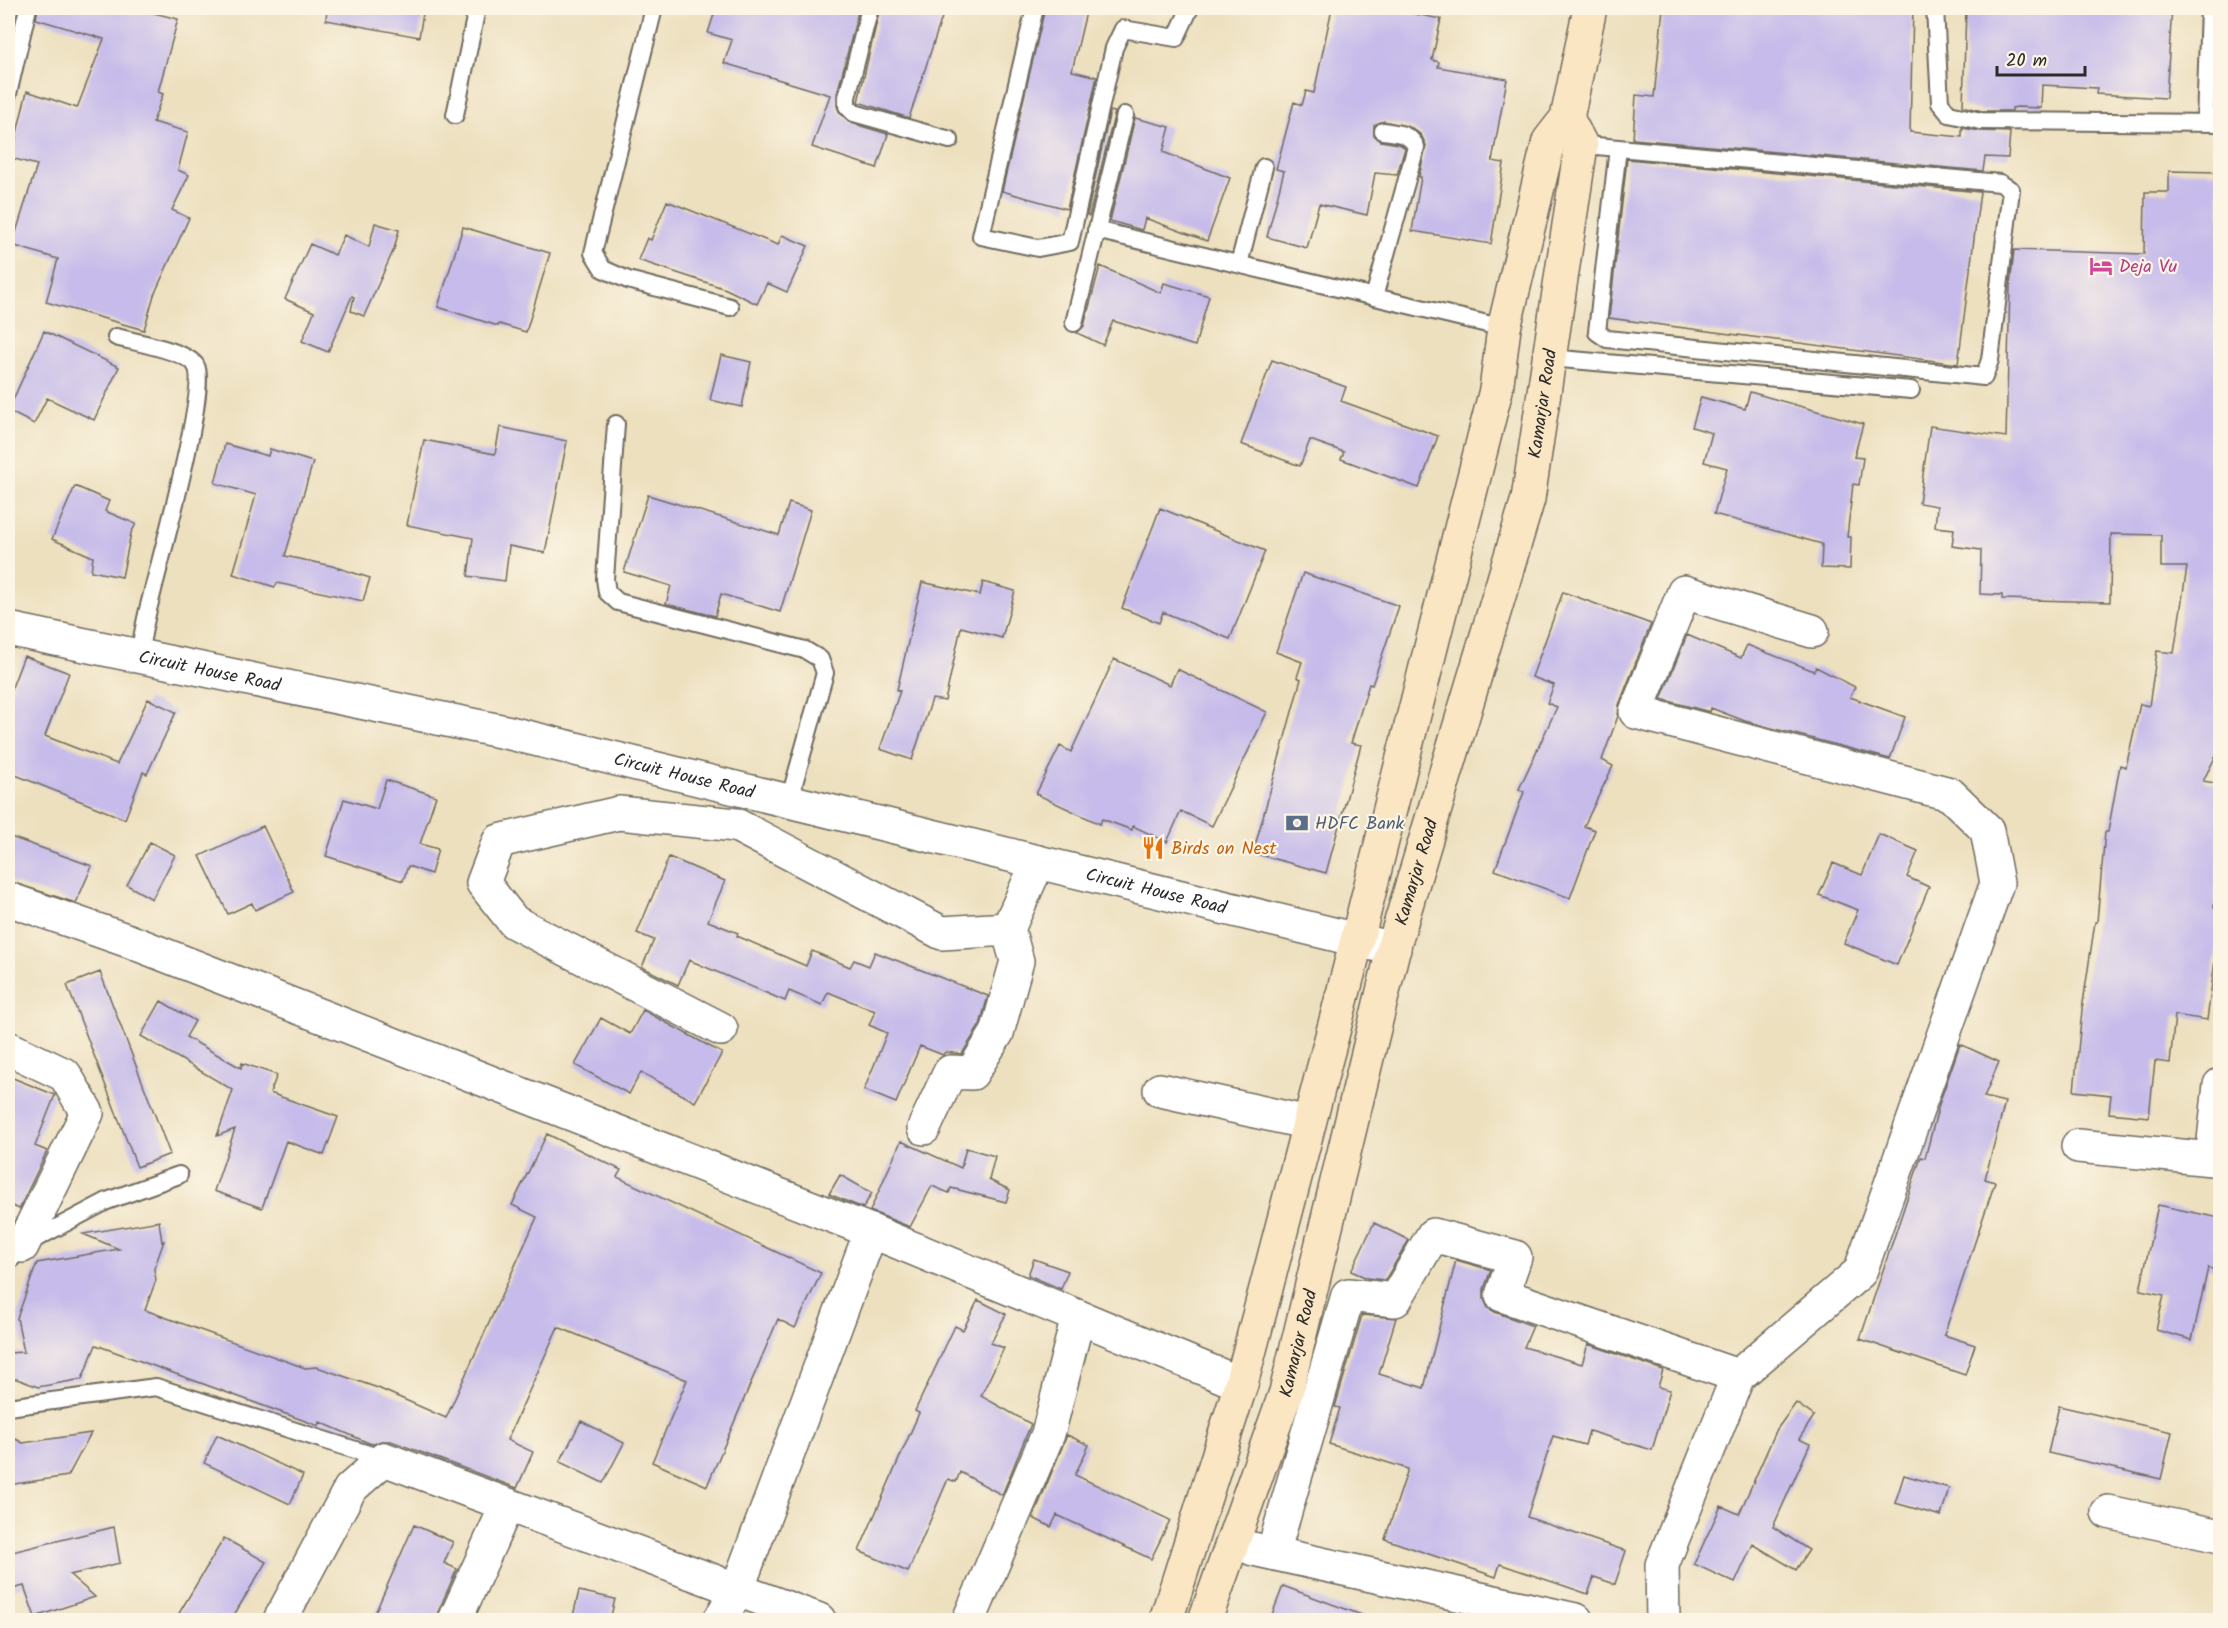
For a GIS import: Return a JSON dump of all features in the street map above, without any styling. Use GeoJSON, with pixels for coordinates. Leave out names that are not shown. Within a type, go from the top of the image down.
{"type":"FeatureCollection","features":[{"type":"Feature","properties":{"kind":"main road"},"geometry":{"type":"LineString","coordinates":[[1166,1620],[1241,1384],[1357,940],[1496,390],[1504,328],[1566,134],[1590,8]]}},
{"type":"Feature","properties":{"kind":"main road","name":"Kamarjar Road"},"geometry":{"type":"LineString","coordinates":[[1205,1620],[1286,1392],[1394,949],[1528,499],[1550,358],[1566,134]]}},
{"type":"Feature","properties":{"kind":"street"},"geometry":{"type":"LineString","coordinates":[[1663,1620],[1662,1565],[1738,1376],[1860,1272],[1997,883],[1987,830],[1950,794],[1636,712],[1684,592],[1812,631]]}},
{"type":"Feature","properties":{"kind":"street","name":"Circuit House Road"},"geometry":{"type":"LineString","coordinates":[[8,629],[510,733],[1394,949]]}},
{"type":"Feature","properties":{"kind":"street"},"geometry":{"type":"LineString","coordinates":[[721,1029],[514,922],[483,883],[499,841],[619,813],[736,825],[942,933],[1008,929]]}},
{"type":"Feature","properties":{"kind":"street"},"geometry":{"type":"LineString","coordinates":[[924,1128],[950,1072],[972,1073],[997,1033],[1017,961],[1008,929],[1038,862]]}},
{"type":"Feature","properties":{"kind":"street"},"geometry":{"type":"LineString","coordinates":[[8,899],[129,941],[871,1231],[1241,1384]]}},
{"type":"Feature","properties":{"kind":"street"},"geometry":{"type":"LineString","coordinates":[[8,1048],[65,1075],[87,1113],[15,1254]]}},
{"type":"Feature","properties":{"kind":"street"},"geometry":{"type":"LineString","coordinates":[[2078,1146],[2216,1160],[2220,1086]]}},
{"type":"Feature","properties":{"kind":"street"},"geometry":{"type":"LineString","coordinates":[[1160,1090],[1309,1123]]}},
{"type":"Feature","properties":{"kind":"street"},"geometry":{"type":"LineString","coordinates":[[720,1620],[737,1590],[871,1231]]}},
{"type":"Feature","properties":{"kind":"street"},"geometry":{"type":"LineString","coordinates":[[1273,1553],[1348,1295],[1395,1299],[1433,1235],[1515,1257],[1502,1294],[1738,1376]]}},
{"type":"Feature","properties":{"kind":"street"},"geometry":{"type":"LineString","coordinates":[[969,1620],[1048,1434],[1078,1317]]}},
{"type":"Feature","properties":{"kind":"street"},"geometry":{"type":"LineString","coordinates":[[280,1620],[350,1489],[384,1459],[819,1620]]}},
{"type":"Feature","properties":{"kind":"street"},"geometry":{"type":"LineString","coordinates":[[466,1617],[507,1505]]}},
{"type":"Feature","properties":{"kind":"street"},"geometry":{"type":"LineString","coordinates":[[2108,1512],[2220,1536]]}},
{"type":"Feature","properties":{"kind":"street"},"geometry":{"type":"LineString","coordinates":[[1232,1544],[1576,1620]]}},
{"type":"Feature","properties":{"kind":"lane"},"geometry":{"type":"LineString","coordinates":[[8,95],[28,8]]}},
{"type":"Feature","properties":{"kind":"lane"},"geometry":{"type":"LineString","coordinates":[[455,115],[477,8]]}},
{"type":"Feature","properties":{"kind":"lane"},"geometry":{"type":"LineString","coordinates":[[654,8],[593,253],[603,269],[628,280],[730,307]]}},
{"type":"Feature","properties":{"kind":"lane"},"geometry":{"type":"LineString","coordinates":[[870,8],[847,97],[847,106],[854,113],[950,140]]}},
{"type":"Feature","properties":{"kind":"lane"},"geometry":{"type":"LineString","coordinates":[[1035,8],[981,236],[1038,248],[1070,242],[1114,48],[1123,30],[1176,38],[1190,8]]}},
{"type":"Feature","properties":{"kind":"lane"},"geometry":{"type":"LineString","coordinates":[[1935,8],[1940,103],[1949,114],[1981,121],[2213,123],[2209,8]]}},
{"type":"Feature","properties":{"kind":"lane"},"geometry":{"type":"LineString","coordinates":[[1074,323],[1125,115]]}},
{"type":"Feature","properties":{"kind":"lane"},"geometry":{"type":"LineString","coordinates":[[1374,297],[1416,147],[1407,136],[1383,131]]}},
{"type":"Feature","properties":{"kind":"lane"},"geometry":{"type":"LineString","coordinates":[[1566,134],[1618,148],[2000,183],[2011,190],[1990,360],[1984,376],[1608,339],[1596,332],[1618,148]]}},
{"type":"Feature","properties":{"kind":"lane"},"geometry":{"type":"LineString","coordinates":[[1239,264],[1263,167]]}},
{"type":"Feature","properties":{"kind":"lane"},"geometry":{"type":"LineString","coordinates":[[1096,230],[1504,328]]}},
{"type":"Feature","properties":{"kind":"lane"},"geometry":{"type":"LineString","coordinates":[[116,337],[184,356],[196,365],[200,378],[190,440],[149,605],[139,656]]}},
{"type":"Feature","properties":{"kind":"lane"},"geometry":{"type":"LineString","coordinates":[[1550,358],[1911,390]]}},
{"type":"Feature","properties":{"kind":"lane"},"geometry":{"type":"LineString","coordinates":[[616,424],[604,579],[608,592],[618,602],[805,650],[820,659],[825,673],[789,801]]}},
{"type":"Feature","properties":{"kind":"lane"},"geometry":{"type":"LineString","coordinates":[[15,1254],[107,1201],[179,1175]]}},
{"type":"Feature","properties":{"kind":"lane"},"geometry":{"type":"LineString","coordinates":[[8,1407],[156,1387],[384,1459]]}},
{"type":"Feature","properties":{"kind":"building"},"geometry":{"type":"Polygon","coordinates":[[[38,8],[134,8],[178,19],[158,92],[163,94],[153,122],[188,132],[178,170],[189,175],[172,210],[189,218],[154,295],[144,330],[46,302],[58,259],[12,245],[37,165],[11,158],[27,91],[77,108],[104,39],[36,19],[38,8]]]}},
{"type":"Feature","properties":{"kind":"building"},"geometry":{"type":"Polygon","coordinates":[[[327,8],[424,8],[419,37],[326,20],[327,8]]]}},
{"type":"Feature","properties":{"kind":"building"},"geometry":{"type":"Polygon","coordinates":[[[716,8],[859,8],[837,94],[837,106],[840,113],[851,123],[888,134],[877,168],[812,147],[830,95],[724,63],[732,40],[708,33],[716,8]]]}},
{"type":"Feature","properties":{"kind":"building"},"geometry":{"type":"Polygon","coordinates":[[[880,8],[945,8],[909,118],[858,102],[880,8]]]}},
{"type":"Feature","properties":{"kind":"building"},"geometry":{"type":"Polygon","coordinates":[[[1045,8],[1087,8],[1072,71],[1097,77],[1067,209],[1002,191],[1045,8]]]}},
{"type":"Feature","properties":{"kind":"building"},"geometry":{"type":"Polygon","coordinates":[[[1332,8],[1384,8],[1441,19],[1432,60],[1439,62],[1438,67],[1507,79],[1492,161],[1504,163],[1491,244],[1412,231],[1426,145],[1421,135],[1412,128],[1384,121],[1374,125],[1374,135],[1381,141],[1399,144],[1405,148],[1397,175],[1375,173],[1367,215],[1319,204],[1307,248],[1267,237],[1284,171],[1276,169],[1294,102],[1302,105],[1306,91],[1314,93],[1332,8]]]}},
{"type":"Feature","properties":{"kind":"building"},"geometry":{"type":"Polygon","coordinates":[[[1663,8],[1913,8],[1910,132],[1962,137],[1962,128],[2010,132],[2008,158],[1985,157],[1983,171],[1633,139],[1636,95],[1654,97],[1663,8]]]}},
{"type":"Feature","properties":{"kind":"building"},"geometry":{"type":"Polygon","coordinates":[[[1966,8],[2172,8],[2166,98],[2096,94],[2097,88],[2042,85],[2041,108],[2018,107],[2012,108],[2012,111],[1982,111],[1963,106],[1966,8]]]}},
{"type":"Feature","properties":{"kind":"building"},"geometry":{"type":"Polygon","coordinates":[[[1110,111],[1115,112],[1089,216],[1087,215],[1110,111]]]}},
{"type":"Feature","properties":{"kind":"building"},"geometry":{"type":"Polygon","coordinates":[[[1135,118],[1170,127],[1163,152],[1230,178],[1207,241],[1145,218],[1142,230],[1110,221],[1135,118]]]}},
{"type":"Feature","properties":{"kind":"building"},"geometry":{"type":"Polygon","coordinates":[[[1627,159],[1980,192],[1958,364],[1609,318],[1627,159]]]}},
{"type":"Feature","properties":{"kind":"building"},"geometry":{"type":"Polygon","coordinates":[[[2169,171],[2218,172],[2218,198],[2220,199],[2220,748],[2203,781],[2220,784],[2220,837],[2214,908],[2220,909],[2220,923],[2207,1020],[2175,1015],[2170,1063],[2155,1061],[2149,1117],[2109,1113],[2111,1095],[2074,1091],[2082,1010],[2095,922],[2097,922],[2105,832],[2108,832],[2120,765],[2126,767],[2140,704],[2149,706],[2157,651],[2174,653],[2187,567],[2161,567],[2161,535],[2111,534],[2110,602],[2002,599],[2002,595],[1980,594],[1981,550],[1952,546],[1954,529],[1935,527],[1937,506],[1919,503],[1930,426],[2006,437],[2010,286],[2014,250],[2144,254],[2145,192],[2169,192],[2169,171]]]}},
{"type":"Feature","properties":{"kind":"building"},"geometry":{"type":"Polygon","coordinates":[[[667,201],[778,245],[782,235],[808,246],[787,292],[767,283],[757,304],[726,289],[638,260],[647,238],[651,240],[667,201]]]}},
{"type":"Feature","properties":{"kind":"building"},"geometry":{"type":"Polygon","coordinates":[[[375,223],[399,230],[394,249],[364,316],[351,311],[354,297],[352,296],[328,352],[302,341],[314,312],[285,299],[310,244],[335,255],[344,235],[369,247],[375,223]]]}},
{"type":"Feature","properties":{"kind":"building"},"geometry":{"type":"Polygon","coordinates":[[[463,227],[550,253],[526,332],[499,324],[498,326],[438,307],[463,227]]]}},
{"type":"Feature","properties":{"kind":"building"},"geometry":{"type":"Polygon","coordinates":[[[1100,266],[1161,293],[1164,283],[1209,296],[1195,346],[1113,321],[1103,345],[1077,333],[1084,326],[1100,266]]]}},
{"type":"Feature","properties":{"kind":"building"},"geometry":{"type":"Polygon","coordinates":[[[44,331],[119,367],[94,420],[47,398],[34,424],[8,411],[44,331]]]}},
{"type":"Feature","properties":{"kind":"building"},"geometry":{"type":"Polygon","coordinates":[[[721,355],[751,362],[742,407],[710,400],[721,355]]]}},
{"type":"Feature","properties":{"kind":"building"},"geometry":{"type":"Polygon","coordinates":[[[1272,360],[1346,387],[1341,401],[1438,436],[1419,488],[1341,459],[1344,452],[1310,440],[1300,466],[1241,444],[1272,360]]]}},
{"type":"Feature","properties":{"kind":"building"},"geometry":{"type":"Polygon","coordinates":[[[1750,392],[1863,424],[1854,457],[1863,458],[1859,485],[1853,484],[1847,537],[1851,537],[1850,569],[1821,568],[1822,544],[1714,514],[1727,468],[1704,462],[1712,433],[1692,427],[1701,397],[1745,409],[1750,392]]]}},
{"type":"Feature","properties":{"kind":"building"},"geometry":{"type":"Polygon","coordinates":[[[500,427],[567,441],[545,553],[509,546],[505,581],[468,576],[473,538],[407,525],[424,440],[495,454],[500,427]]]}},
{"type":"Feature","properties":{"kind":"building"},"geometry":{"type":"Polygon","coordinates":[[[225,444],[268,456],[270,449],[313,462],[285,556],[332,566],[370,578],[363,601],[277,583],[275,587],[233,574],[256,495],[215,483],[225,444]]]}},
{"type":"Feature","properties":{"kind":"building"},"geometry":{"type":"Polygon","coordinates":[[[75,486],[109,501],[105,511],[136,524],[131,533],[122,577],[91,571],[93,557],[52,539],[75,486]]]}},
{"type":"Feature","properties":{"kind":"building"},"geometry":{"type":"Polygon","coordinates":[[[648,495],[779,535],[789,503],[811,510],[780,612],[721,594],[715,616],[666,604],[671,586],[624,572],[648,495]]]}},
{"type":"Feature","properties":{"kind":"building"},"geometry":{"type":"Polygon","coordinates":[[[1160,508],[1265,551],[1230,639],[1163,612],[1159,623],[1122,608],[1160,508]]]}},
{"type":"Feature","properties":{"kind":"building"},"geometry":{"type":"Polygon","coordinates":[[[1303,573],[1399,606],[1372,685],[1369,684],[1351,743],[1361,745],[1326,873],[1253,853],[1301,679],[1297,677],[1302,662],[1276,652],[1303,573]]]}},
{"type":"Feature","properties":{"kind":"building"},"geometry":{"type":"Polygon","coordinates":[[[922,582],[980,595],[983,582],[1015,591],[1002,638],[961,627],[945,701],[932,699],[912,760],[880,749],[900,691],[897,690],[922,582]]]}},
{"type":"Feature","properties":{"kind":"building"},"geometry":{"type":"Polygon","coordinates":[[[1563,592],[1651,624],[1619,705],[1618,716],[1602,760],[1613,766],[1584,826],[1595,830],[1570,898],[1495,870],[1524,792],[1519,789],[1557,707],[1547,703],[1554,685],[1532,677],[1563,592]]]}},
{"type":"Feature","properties":{"kind":"building"},"geometry":{"type":"Polygon","coordinates":[[[1687,635],[1741,658],[1747,645],[1814,671],[1816,667],[1855,687],[1850,697],[1905,717],[1890,759],[1745,721],[1711,708],[1710,712],[1661,699],[1687,635]]]}},
{"type":"Feature","properties":{"kind":"building"},"geometry":{"type":"Polygon","coordinates":[[[24,656],[69,673],[45,736],[117,764],[148,699],[176,712],[147,774],[143,772],[125,819],[8,772],[8,698],[24,656]]]}},
{"type":"Feature","properties":{"kind":"building"},"geometry":{"type":"Polygon","coordinates":[[[1114,659],[1170,685],[1177,669],[1267,712],[1212,826],[1181,811],[1167,842],[1133,826],[1132,830],[1102,819],[1100,824],[1036,794],[1060,746],[1071,752],[1114,659]]]}},
{"type":"Feature","properties":{"kind":"building"},"geometry":{"type":"Polygon","coordinates":[[[386,780],[436,796],[420,844],[438,849],[431,874],[408,866],[403,881],[326,856],[344,799],[377,809],[386,780]]]}},
{"type":"Feature","properties":{"kind":"building"},"geometry":{"type":"Polygon","coordinates":[[[263,826],[294,892],[255,910],[252,903],[228,914],[200,856],[263,826]]]}},
{"type":"Feature","properties":{"kind":"building"},"geometry":{"type":"Polygon","coordinates":[[[1879,834],[1918,851],[1907,877],[1929,887],[1897,965],[1844,943],[1858,910],[1819,895],[1833,863],[1862,875],[1879,834]]]}},
{"type":"Feature","properties":{"kind":"building"},"geometry":{"type":"Polygon","coordinates":[[[8,836],[92,866],[76,903],[8,881],[8,836]]]}},
{"type":"Feature","properties":{"kind":"building"},"geometry":{"type":"Polygon","coordinates":[[[150,842],[175,855],[152,899],[127,885],[150,842]]]}},
{"type":"Feature","properties":{"kind":"building"},"geometry":{"type":"Polygon","coordinates":[[[669,857],[725,881],[708,921],[806,966],[812,951],[850,967],[854,960],[869,966],[875,952],[988,996],[980,1025],[962,1054],[945,1052],[943,1055],[920,1046],[896,1103],[864,1090],[887,1033],[869,1025],[875,1011],[828,992],[822,1005],[789,991],[785,1001],[689,960],[678,985],[642,967],[654,940],[637,933],[669,857]]]}},
{"type":"Feature","properties":{"kind":"building"},"geometry":{"type":"Polygon","coordinates":[[[100,972],[170,1154],[137,1167],[67,985],[100,972]]]}},
{"type":"Feature","properties":{"kind":"building"},"geometry":{"type":"Polygon","coordinates":[[[161,1001],[195,1021],[186,1037],[241,1068],[242,1063],[277,1075],[270,1093],[338,1117],[324,1155],[286,1141],[262,1208],[214,1191],[235,1129],[217,1136],[233,1090],[141,1036],[161,1001]]]}},
{"type":"Feature","properties":{"kind":"building"},"geometry":{"type":"Polygon","coordinates":[[[643,1010],[722,1053],[695,1102],[641,1072],[629,1094],[575,1065],[601,1018],[630,1034],[643,1010]]]}},
{"type":"Feature","properties":{"kind":"building"},"geometry":{"type":"Polygon","coordinates":[[[1960,1044],[1999,1062],[1984,1097],[2005,1102],[1985,1179],[1995,1182],[1944,1335],[1975,1345],[1965,1375],[1860,1339],[1921,1157],[1925,1158],[1940,1101],[1960,1044]]]}},
{"type":"Feature","properties":{"kind":"building"},"geometry":{"type":"Polygon","coordinates":[[[8,1076],[55,1095],[35,1146],[47,1151],[19,1209],[8,1204],[8,1076]]]}},
{"type":"Feature","properties":{"kind":"building"},"geometry":{"type":"Polygon","coordinates":[[[547,1134],[621,1170],[617,1177],[821,1273],[795,1328],[778,1319],[707,1486],[652,1462],[687,1380],[558,1327],[507,1440],[533,1452],[517,1488],[391,1441],[369,1443],[320,1422],[319,1426],[96,1345],[82,1379],[38,1387],[17,1379],[8,1379],[8,1353],[24,1352],[17,1318],[37,1263],[119,1249],[83,1234],[159,1221],[162,1242],[164,1241],[154,1269],[156,1280],[145,1310],[305,1368],[317,1367],[378,1388],[446,1418],[537,1217],[512,1205],[547,1134]]]}},
{"type":"Feature","properties":{"kind":"building"},"geometry":{"type":"Polygon","coordinates":[[[901,1141],[961,1168],[966,1148],[995,1156],[989,1180],[1010,1190],[1006,1202],[951,1188],[949,1193],[932,1186],[910,1227],[870,1211],[901,1141]]]}},
{"type":"Feature","properties":{"kind":"building"},"geometry":{"type":"Polygon","coordinates":[[[840,1175],[872,1193],[863,1208],[829,1194],[840,1175]]]}},
{"type":"Feature","properties":{"kind":"building"},"geometry":{"type":"Polygon","coordinates":[[[2158,1205],[2220,1218],[2220,1271],[2208,1268],[2192,1340],[2156,1330],[2164,1295],[2140,1290],[2158,1205]]]}},
{"type":"Feature","properties":{"kind":"building"},"geometry":{"type":"Polygon","coordinates":[[[1374,1223],[1409,1240],[1385,1280],[1367,1278],[1351,1271],[1374,1223]]]}},
{"type":"Feature","properties":{"kind":"building"},"geometry":{"type":"Polygon","coordinates":[[[1034,1259],[1068,1271],[1061,1289],[1028,1275],[1034,1259]]]}},
{"type":"Feature","properties":{"kind":"building"},"geometry":{"type":"Polygon","coordinates":[[[1456,1260],[1491,1270],[1484,1289],[1484,1299],[1488,1308],[1495,1312],[1533,1326],[1524,1347],[1582,1364],[1588,1344],[1663,1370],[1658,1387],[1670,1390],[1652,1450],[1589,1431],[1585,1445],[1553,1436],[1527,1517],[1626,1551],[1615,1584],[1594,1577],[1588,1594],[1500,1564],[1496,1577],[1385,1539],[1408,1469],[1329,1444],[1340,1408],[1335,1407],[1362,1315],[1396,1318],[1379,1374],[1424,1388],[1456,1260]]]}},
{"type":"Feature","properties":{"kind":"building"},"geometry":{"type":"Polygon","coordinates":[[[978,1300],[1006,1314],[991,1343],[1004,1348],[981,1396],[1031,1424],[1002,1495],[960,1472],[956,1482],[948,1479],[908,1572],[859,1551],[919,1413],[915,1411],[955,1326],[963,1330],[978,1300]]]}},
{"type":"Feature","properties":{"kind":"building"},"geometry":{"type":"Polygon","coordinates":[[[1796,1403],[1814,1416],[1799,1439],[1810,1444],[1773,1527],[1809,1550],[1796,1570],[1753,1544],[1735,1583],[1694,1564],[1721,1506],[1739,1514],[1777,1429],[1796,1403]]]}},
{"type":"Feature","properties":{"kind":"building"},"geometry":{"type":"Polygon","coordinates":[[[2059,1406],[2172,1432],[2161,1479],[2048,1453],[2059,1406]]]}},
{"type":"Feature","properties":{"kind":"building"},"geometry":{"type":"Polygon","coordinates":[[[581,1421],[624,1443],[603,1483],[560,1462],[581,1421]]]}},
{"type":"Feature","properties":{"kind":"building"},"geometry":{"type":"Polygon","coordinates":[[[91,1433],[68,1476],[8,1485],[8,1435],[23,1443],[91,1433]]]}},
{"type":"Feature","properties":{"kind":"building"},"geometry":{"type":"Polygon","coordinates":[[[217,1435],[303,1475],[290,1504],[204,1463],[217,1435]]]}},
{"type":"Feature","properties":{"kind":"building"},"geometry":{"type":"Polygon","coordinates":[[[1067,1435],[1089,1445],[1075,1475],[1170,1520],[1151,1559],[1057,1515],[1051,1527],[1033,1518],[1067,1435]]]}},
{"type":"Feature","properties":{"kind":"building"},"geometry":{"type":"Polygon","coordinates":[[[1904,1475],[1949,1488],[1941,1516],[1895,1503],[1904,1475]]]}},
{"type":"Feature","properties":{"kind":"building"},"geometry":{"type":"Polygon","coordinates":[[[414,1525],[453,1542],[444,1563],[457,1569],[436,1620],[372,1620],[414,1525]]]}},
{"type":"Feature","properties":{"kind":"building"},"geometry":{"type":"Polygon","coordinates":[[[114,1527],[120,1563],[70,1575],[95,1597],[35,1617],[24,1586],[8,1590],[8,1553],[114,1527]]]}},
{"type":"Feature","properties":{"kind":"building"},"geometry":{"type":"Polygon","coordinates":[[[224,1538],[266,1562],[231,1620],[175,1620],[224,1538]]]}},
{"type":"Feature","properties":{"kind":"building"},"geometry":{"type":"Polygon","coordinates":[[[1283,1586],[1370,1618],[1370,1620],[1270,1620],[1283,1586]]]}},
{"type":"Feature","properties":{"kind":"building"},"geometry":{"type":"Polygon","coordinates":[[[579,1591],[615,1599],[610,1620],[572,1620],[579,1591]]]}},
{"type":"Feature","properties":{"kind":"place","name":"Deja Vu"},"geometry":{"type":"Point","coordinates":[2101,266]}},
{"type":"Feature","properties":{"kind":"place","name":"HDFC Bank"},"geometry":{"type":"Point","coordinates":[1297,823]}},
{"type":"Feature","properties":{"kind":"place","name":"Birds on Nest"},"geometry":{"type":"Point","coordinates":[1153,848]}}]}
